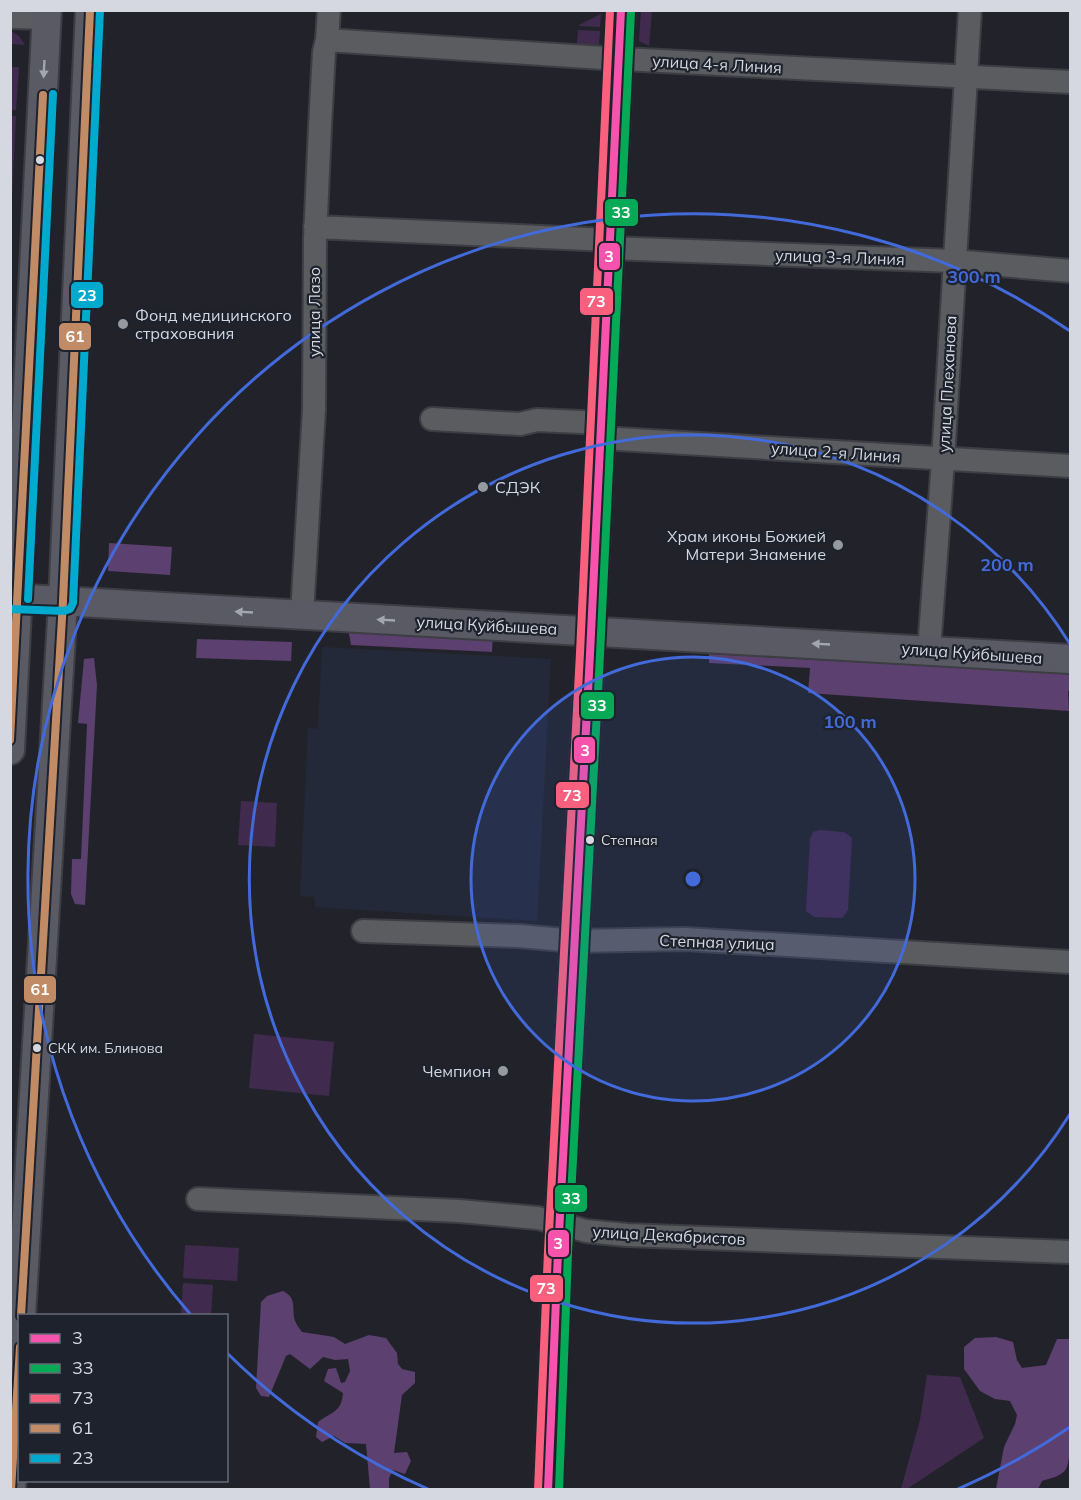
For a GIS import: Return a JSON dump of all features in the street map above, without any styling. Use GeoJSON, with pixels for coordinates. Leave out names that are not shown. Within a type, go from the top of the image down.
{"type":"FeatureCollection","features":[{"type":"Feature","properties":{"kind":"main road"},"geometry":{"type":"LineString","coordinates":[[21,1314],[18,1218],[63,601],[90,10]]}},
{"type":"Feature","properties":{"kind":"main road"},"geometry":{"type":"LineString","coordinates":[[548,1490],[621,10]]}},
{"type":"Feature","properties":{"kind":"main road"},"geometry":{"type":"LineString","coordinates":[[10,750],[14,598],[47,14]]}},
{"type":"Feature","properties":{"kind":"main road","name":"улица Куйбышева"},"geometry":{"type":"LineString","coordinates":[[14,598],[1071,659]]}},
{"type":"Feature","properties":{"kind":"main road"},"geometry":{"type":"LineString","coordinates":[[11,1490],[14,1400],[18,1359]]}},
{"type":"Feature","properties":{"kind":"street","name":"улица Лазо"},"geometry":{"type":"LineString","coordinates":[[302,615],[314,410],[315,227],[324,52],[329,10]]}},
{"type":"Feature","properties":{"kind":"street","name":"улица Плеханова"},"geometry":{"type":"LineString","coordinates":[[929,650],[943,460],[970,10]]}},
{"type":"Feature","properties":{"kind":"street"},"geometry":{"type":"LineString","coordinates":[[10,17],[47,14]]}},
{"type":"Feature","properties":{"kind":"street","name":"улица 4-я Линия"},"geometry":{"type":"LineString","coordinates":[[327,40],[619,59],[1071,82]]}},
{"type":"Feature","properties":{"kind":"street","name":"улица 3-я Линия"},"geometry":{"type":"LineString","coordinates":[[315,227],[954,261],[1071,271]]}},
{"type":"Feature","properties":{"kind":"street","name":"улица 2-я Линия"},"geometry":{"type":"LineString","coordinates":[[432,419],[520,424],[537,420],[601,430],[943,460],[1071,466]]}},
{"type":"Feature","properties":{"kind":"street","name":"Степная улица"},"geometry":{"type":"LineString","coordinates":[[363,931],[519,936],[575,941],[685,939],[1071,962]]}},
{"type":"Feature","properties":{"kind":"street","name":"улица Декабристов"},"geometry":{"type":"LineString","coordinates":[[198,1199],[459,1211],[538,1218],[586,1231],[627,1235],[1071,1252]]}},
{"type":"Feature","properties":{"kind":"shaded area"},"geometry":{"type":"Polygon","coordinates":[[[641,11],[652,11],[649,46],[639,41],[641,11]]]}},
{"type":"Feature","properties":{"kind":"shaded area"},"geometry":{"type":"Polygon","coordinates":[[[601,14],[600,27],[579,26],[579,25],[601,14]]]}},
{"type":"Feature","properties":{"kind":"shaded area"},"geometry":{"type":"Polygon","coordinates":[[[10,30],[19,36],[25,45],[11,44],[10,30]]]}},
{"type":"Feature","properties":{"kind":"shaded area"},"geometry":{"type":"Polygon","coordinates":[[[578,30],[600,31],[599,45],[577,44],[578,30]]]}},
{"type":"Feature","properties":{"kind":"shaded area"},"geometry":{"type":"Polygon","coordinates":[[[10,67],[19,67],[16,110],[11,110],[10,67]]]}},
{"type":"Feature","properties":{"kind":"shaded area"},"geometry":{"type":"Polygon","coordinates":[[[10,116],[16,116],[11,217],[10,217],[10,116]]]}},
{"type":"Feature","properties":{"kind":"shaded area"},"geometry":{"type":"Polygon","coordinates":[[[109,543],[172,547],[170,575],[108,571],[109,543]]]}},
{"type":"Feature","properties":{"kind":"shaded area"},"geometry":{"type":"Polygon","coordinates":[[[348,628],[493,635],[492,652],[351,645],[348,628]]]}},
{"type":"Feature","properties":{"kind":"shaded area"},"geometry":{"type":"Polygon","coordinates":[[[197,639],[292,642],[291,661],[196,658],[197,639]]]}},
{"type":"Feature","properties":{"kind":"shaded area"},"geometry":{"type":"Polygon","coordinates":[[[322,647],[551,659],[537,921],[315,907],[315,897],[300,896],[308,728],[318,729],[322,647]]]}},
{"type":"Feature","properties":{"kind":"shaded area"},"geometry":{"type":"Polygon","coordinates":[[[709,654],[1070,674],[1069,711],[808,693],[810,668],[709,663],[709,654]]]}},
{"type":"Feature","properties":{"kind":"shaded area"},"geometry":{"type":"Polygon","coordinates":[[[94,658],[97,685],[85,905],[75,904],[71,894],[72,859],[81,859],[87,724],[78,723],[84,659],[94,658]]]}},
{"type":"Feature","properties":{"kind":"shaded area"},"geometry":{"type":"Polygon","coordinates":[[[241,801],[277,803],[275,847],[238,845],[241,801]]]}},
{"type":"Feature","properties":{"kind":"shaded area"},"geometry":{"type":"Polygon","coordinates":[[[820,830],[844,832],[852,838],[848,910],[842,918],[814,917],[806,911],[810,839],[813,832],[820,830]]]}},
{"type":"Feature","properties":{"kind":"shaded area"},"geometry":{"type":"Polygon","coordinates":[[[254,1034],[334,1042],[329,1096],[249,1088],[254,1034]]]}},
{"type":"Feature","properties":{"kind":"shaded area"},"geometry":{"type":"Polygon","coordinates":[[[185,1245],[239,1248],[237,1281],[183,1278],[185,1245]]]}},
{"type":"Feature","properties":{"kind":"shaded area"},"geometry":{"type":"Polygon","coordinates":[[[183,1283],[213,1285],[211,1314],[181,1314],[183,1283]]]}},
{"type":"Feature","properties":{"kind":"shaded area"},"geometry":{"type":"Polygon","coordinates":[[[283,1291],[293,1301],[294,1318],[302,1332],[334,1337],[345,1344],[369,1335],[386,1338],[397,1353],[398,1364],[402,1369],[415,1372],[415,1383],[402,1395],[394,1453],[407,1452],[411,1461],[405,1474],[393,1470],[389,1478],[389,1489],[370,1489],[366,1444],[345,1443],[334,1436],[322,1442],[316,1437],[318,1422],[335,1411],[342,1399],[343,1393],[324,1381],[328,1369],[336,1368],[341,1383],[345,1382],[350,1371],[348,1359],[335,1360],[323,1357],[310,1369],[290,1354],[286,1356],[269,1397],[261,1396],[256,1388],[261,1302],[267,1296],[283,1291]]]}},
{"type":"Feature","properties":{"kind":"shaded area"},"geometry":{"type":"Polygon","coordinates":[[[996,1337],[1013,1342],[1017,1360],[1022,1368],[1046,1365],[1057,1339],[1070,1339],[1069,1461],[1064,1472],[1042,1481],[1038,1489],[996,1489],[1004,1447],[1017,1415],[1010,1401],[995,1399],[980,1391],[964,1369],[964,1347],[975,1338],[996,1337]]]}},
{"type":"Feature","properties":{"kind":"shaded area"},"geometry":{"type":"Polygon","coordinates":[[[927,1375],[960,1377],[984,1438],[907,1489],[901,1489],[920,1420],[927,1375]]]}},
{"type":"Feature","properties":{"kind":"transit line","name":"61"},"geometry":{"type":"LineString","coordinates":[[21,1314],[63,601],[90,10]]}},
{"type":"Feature","properties":{"kind":"transit line","name":"23"},"geometry":{"type":"LineString","coordinates":[[10,609],[64,611],[70,609],[73,603],[100,10]]}},
{"type":"Feature","properties":{"kind":"transit line","name":"73"},"geometry":{"type":"LineString","coordinates":[[538,1490],[610,10]]}},
{"type":"Feature","properties":{"kind":"transit line","name":"3"},"geometry":{"type":"LineString","coordinates":[[548,1490],[621,10]]}},
{"type":"Feature","properties":{"kind":"transit line","name":"33"},"geometry":{"type":"LineString","coordinates":[[559,1490],[568,1253],[631,11]]}},
{"type":"Feature","properties":{"kind":"transit line","name":"23"},"geometry":{"type":"LineString","coordinates":[[28,599],[53,94]]}},
{"type":"Feature","properties":{"kind":"transit line","name":"61"},"geometry":{"type":"LineString","coordinates":[[10,740],[43,95]]}},
{"type":"Feature","properties":{"kind":"transit line","name":"61"},"geometry":{"type":"LineString","coordinates":[[11,1490],[18,1379]]}},
{"type":"Feature","properties":{"kind":"place","name":"Фонд медицинского страхования"},"geometry":{"type":"Point","coordinates":[123,324]}},
{"type":"Feature","properties":{"kind":"place","name":"СДЭК"},"geometry":{"type":"Point","coordinates":[483,487]}},
{"type":"Feature","properties":{"kind":"place","name":"Храм иконы Божией Матери Знамение"},"geometry":{"type":"Point","coordinates":[838,545]}},
{"type":"Feature","properties":{"kind":"place","name":"Степная"},"geometry":{"type":"Point","coordinates":[590,840]}},
{"type":"Feature","properties":{"kind":"place","name":"СКК им. Блинова"},"geometry":{"type":"Point","coordinates":[37,1048]}},
{"type":"Feature","properties":{"kind":"place","name":"Чемпион"},"geometry":{"type":"Point","coordinates":[503,1071]}}]}
